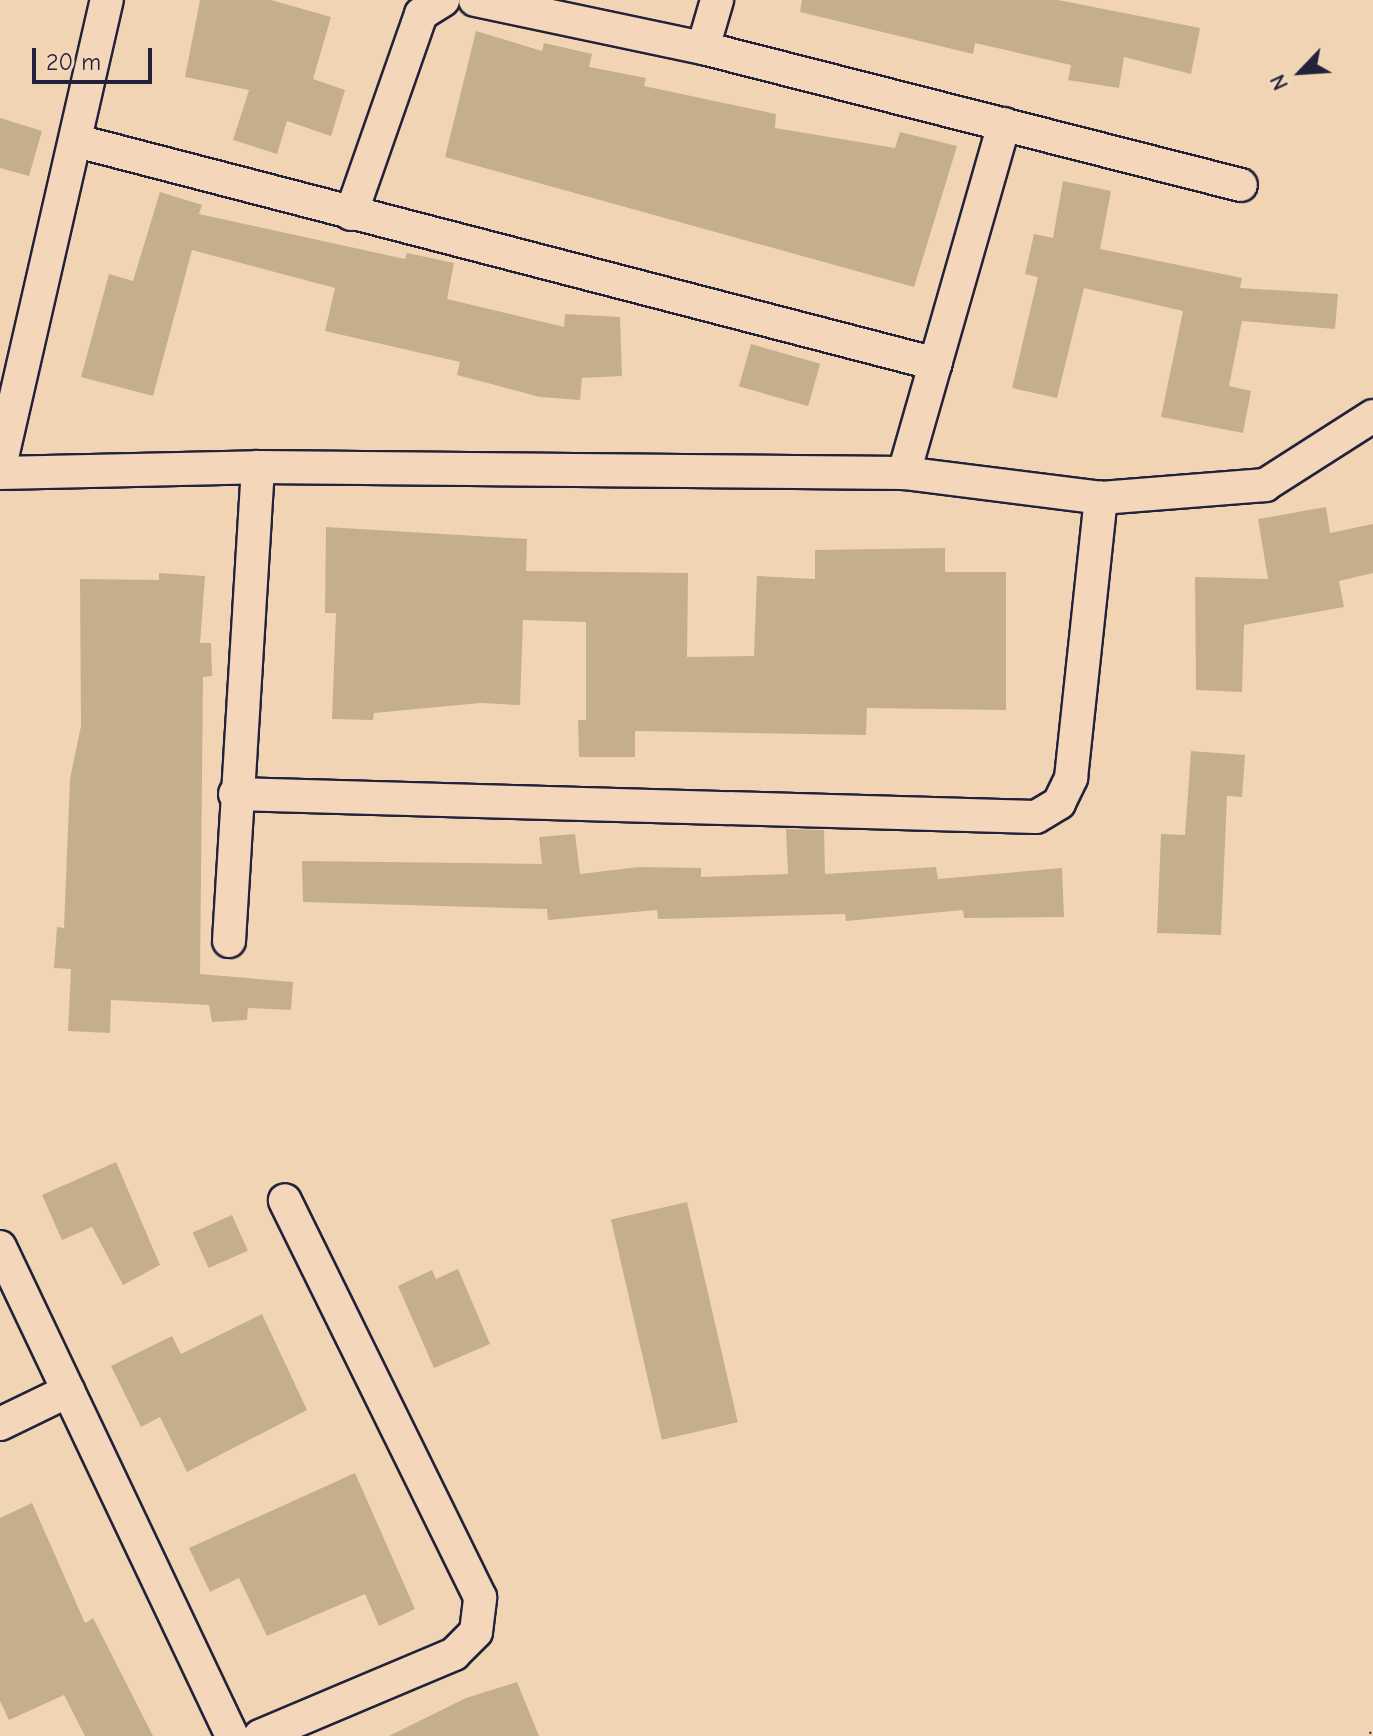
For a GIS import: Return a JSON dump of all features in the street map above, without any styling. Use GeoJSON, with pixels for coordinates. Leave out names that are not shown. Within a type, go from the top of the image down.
{"type":"FeatureCollection","features":[{"type":"Feature","properties":{"kind":"street"},"geometry":{"type":"LineString","coordinates":[[0,466],[107,0]]}},
{"type":"Feature","properties":{"kind":"street"},"geometry":{"type":"LineString","coordinates":[[351,214],[421,14],[443,0]]}},
{"type":"Feature","properties":{"kind":"street"},"geometry":{"type":"LineString","coordinates":[[475,0],[703,48],[1241,185]]}},
{"type":"Feature","properties":{"kind":"street"},"geometry":{"type":"LineString","coordinates":[[703,48],[717,0]]}},
{"type":"Feature","properties":{"kind":"street"},"geometry":{"type":"LineString","coordinates":[[904,473],[1004,124]]}},
{"type":"Feature","properties":{"kind":"street"},"geometry":{"type":"LineString","coordinates":[[77,141],[936,364]]}},
{"type":"Feature","properties":{"kind":"street"},"geometry":{"type":"LineString","coordinates":[[0,473],[258,467],[904,473],[1101,498],[1265,485],[1373,416]]}},
{"type":"Feature","properties":{"kind":"street"},"geometry":{"type":"LineString","coordinates":[[229,941],[235,794],[258,467]]}},
{"type":"Feature","properties":{"kind":"street"},"geometry":{"type":"LineString","coordinates":[[235,794],[1036,817],[1059,803],[1071,778],[1101,498]]}},
{"type":"Feature","properties":{"kind":"street"},"geometry":{"type":"LineString","coordinates":[[260,1736],[454,1654],[476,1632],[480,1597],[285,1200]]}},
{"type":"Feature","properties":{"kind":"street"},"geometry":{"type":"LineString","coordinates":[[0,1247],[232,1736]]}},
{"type":"Feature","properties":{"kind":"street"},"geometry":{"type":"LineString","coordinates":[[0,1424],[68,1391]]}},
{"type":"Feature","properties":{"kind":"building"},"geometry":{"type":"Polygon","coordinates":[[[200,0],[271,0],[331,17],[313,79],[345,90],[331,136],[287,121],[277,154],[233,140],[249,90],[185,77],[200,0]]]}},
{"type":"Feature","properties":{"kind":"building"},"geometry":{"type":"Polygon","coordinates":[[[802,0],[1058,0],[1200,28],[1191,74],[1124,57],[1119,88],[1068,80],[1071,65],[975,43],[973,54],[800,12],[802,0]]]}},
{"type":"Feature","properties":{"kind":"building"},"geometry":{"type":"Polygon","coordinates":[[[476,31],[542,51],[544,43],[592,54],[589,67],[646,78],[644,86],[776,114],[775,128],[895,148],[900,132],[957,146],[914,287],[445,157],[476,31]]]}},
{"type":"Feature","properties":{"kind":"building"},"geometry":{"type":"Polygon","coordinates":[[[0,118],[42,131],[29,176],[0,168],[0,118]]]}},
{"type":"Feature","properties":{"kind":"building"},"geometry":{"type":"Polygon","coordinates":[[[1063,181],[1111,191],[1100,249],[1242,278],[1240,288],[1338,294],[1335,329],[1242,321],[1229,386],[1251,391],[1243,433],[1161,417],[1183,311],[1084,288],[1057,398],[1012,388],[1038,277],[1025,274],[1034,234],[1053,238],[1063,181]]]}},
{"type":"Feature","properties":{"kind":"building"},"geometry":{"type":"Polygon","coordinates":[[[160,192],[202,205],[199,214],[405,259],[407,253],[454,263],[447,299],[564,327],[565,314],[620,317],[622,376],[582,378],[580,400],[540,397],[457,375],[460,362],[325,331],[335,288],[192,250],[153,396],[81,377],[109,274],[133,281],[160,192]]]}},
{"type":"Feature","properties":{"kind":"building"},"geometry":{"type":"Polygon","coordinates":[[[751,344],[820,364],[808,406],[739,386],[751,344]]]}},
{"type":"Feature","properties":{"kind":"building"},"geometry":{"type":"Polygon","coordinates":[[[1326,507],[1330,533],[1373,524],[1373,573],[1339,581],[1344,607],[1244,625],[1242,692],[1196,690],[1195,577],[1268,579],[1258,519],[1326,507]]]}},
{"type":"Feature","properties":{"kind":"building"},"geometry":{"type":"Polygon","coordinates":[[[326,527],[527,539],[526,571],[688,573],[687,657],[754,656],[757,576],[815,579],[815,550],[945,548],[945,572],[1006,572],[1006,710],[867,708],[866,735],[635,731],[635,757],[579,757],[578,720],[586,720],[586,622],[523,620],[520,705],[480,703],[374,713],[373,720],[332,719],[336,613],[325,613],[326,527]]]}},
{"type":"Feature","properties":{"kind":"building"},"geometry":{"type":"Polygon","coordinates":[[[159,573],[205,576],[200,643],[211,643],[212,676],[203,677],[200,974],[293,982],[291,1010],[248,1008],[247,1020],[212,1022],[209,1005],[111,1000],[110,1033],[68,1031],[71,969],[54,968],[57,927],[64,928],[70,779],[81,726],[80,579],[159,580],[159,573]]]}},
{"type":"Feature","properties":{"kind":"building"},"geometry":{"type":"Polygon","coordinates":[[[1191,751],[1245,755],[1242,797],[1227,796],[1221,935],[1157,933],[1161,834],[1185,835],[1191,751]]]}},
{"type":"Feature","properties":{"kind":"building"},"geometry":{"type":"Polygon","coordinates":[[[786,829],[824,830],[825,874],[936,867],[938,879],[1062,868],[1064,917],[964,918],[963,910],[846,921],[845,914],[658,919],[657,910],[548,920],[547,909],[303,902],[302,861],[542,864],[539,837],[575,834],[580,874],[639,867],[701,868],[701,877],[788,874],[786,829]]]}},
{"type":"Feature","properties":{"kind":"building"},"geometry":{"type":"Polygon","coordinates":[[[116,1162],[160,1265],[123,1285],[92,1227],[62,1240],[42,1195],[116,1162]]]}},
{"type":"Feature","properties":{"kind":"building"},"geometry":{"type":"Polygon","coordinates":[[[687,1202],[738,1422],[662,1440],[611,1220],[687,1202]]]}},
{"type":"Feature","properties":{"kind":"building"},"geometry":{"type":"Polygon","coordinates":[[[232,1215],[248,1251],[209,1268],[193,1232],[232,1215]]]}},
{"type":"Feature","properties":{"kind":"building"},"geometry":{"type":"Polygon","coordinates":[[[458,1269],[490,1344],[434,1368],[398,1286],[432,1270],[436,1279],[458,1269]]]}},
{"type":"Feature","properties":{"kind":"building"},"geometry":{"type":"Polygon","coordinates":[[[262,1314],[307,1410],[187,1472],[160,1417],[141,1427],[111,1366],[172,1336],[181,1354],[262,1314]]]}},
{"type":"Feature","properties":{"kind":"building"},"geometry":{"type":"Polygon","coordinates":[[[355,1473],[415,1609],[379,1626],[365,1594],[267,1636],[239,1578],[210,1592],[189,1548],[355,1473]]]}},
{"type":"Feature","properties":{"kind":"building"},"geometry":{"type":"Polygon","coordinates":[[[32,1503],[85,1623],[93,1618],[153,1736],[85,1736],[64,1695],[9,1720],[0,1701],[0,1518],[32,1503]]]}},
{"type":"Feature","properties":{"kind":"building"},"geometry":{"type":"Polygon","coordinates":[[[517,1682],[539,1736],[389,1736],[466,1698],[517,1682]]]}}]}
